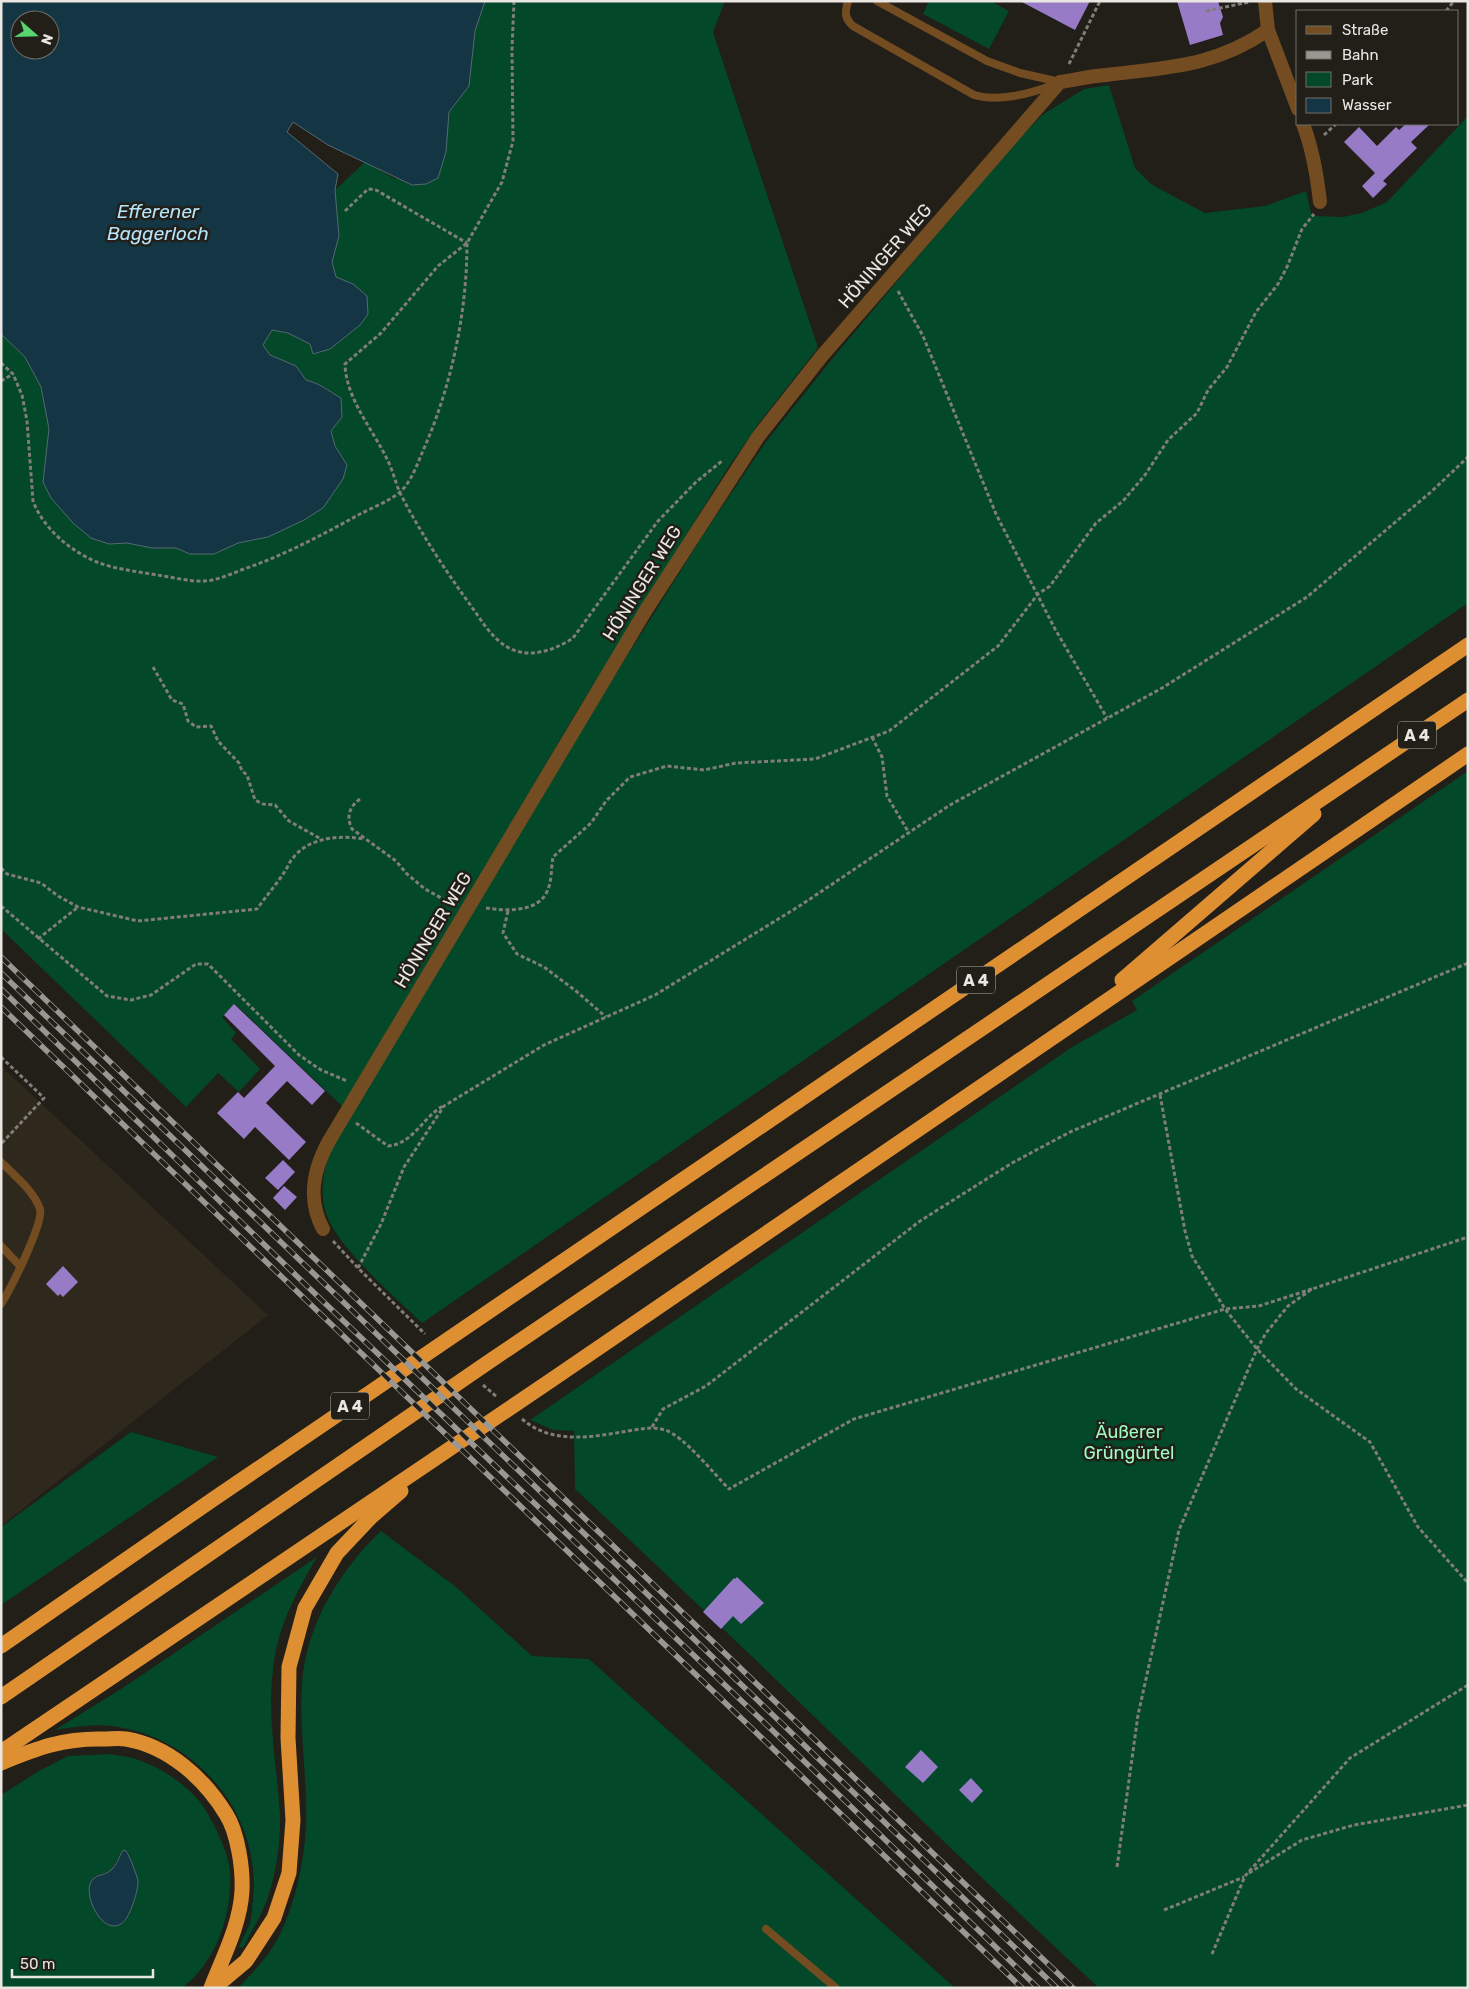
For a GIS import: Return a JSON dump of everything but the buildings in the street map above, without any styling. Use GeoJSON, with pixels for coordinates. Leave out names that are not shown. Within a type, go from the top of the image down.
{"type":"FeatureCollection","features":[{"type":"Feature","properties":{"kind":"highway","name":"A 4"},"geometry":{"type":"LineString","coordinates":[[1,1646],[215,1498],[1468,645]]}},
{"type":"Feature","properties":{"kind":"highway","name":"A 4"},"geometry":{"type":"LineString","coordinates":[[1,1698],[490,1361],[1468,700]]}},
{"type":"Feature","properties":{"kind":"highway"},"geometry":{"type":"LineString","coordinates":[[1,1752],[243,1590],[449,1448],[550,1382],[1468,754]]}},
{"type":"Feature","properties":{"kind":"highway"},"geometry":{"type":"LineString","coordinates":[[1064,1030],[1366,769]]}},
{"type":"Feature","properties":{"kind":"highway"},"geometry":{"type":"LineString","coordinates":[[212,1988],[246,1961],[274,1918],[289,1873],[293,1820],[288,1738],[288,1668],[305,1608],[337,1553],[371,1517],[449,1448]]}},
{"type":"Feature","properties":{"kind":"highway"},"geometry":{"type":"LineString","coordinates":[[1,1763],[36,1748],[78,1738],[126,1739],[160,1749],[201,1779],[227,1815],[240,1855],[242,1891],[237,1921],[212,1988]]}},
{"type":"Feature","properties":{"kind":"street"},"geometry":{"type":"LineString","coordinates":[[1265,1],[1268,30],[1296,104]]}},
{"type":"Feature","properties":{"kind":"street"},"geometry":{"type":"LineString","coordinates":[[1060,82],[1178,67],[1204,61],[1252,42],[1268,30]]}},
{"type":"Feature","properties":{"kind":"street","name":"HÖNINGER WEG"},"geometry":{"type":"LineString","coordinates":[[323,1229],[317,1218],[313,1203],[315,1174],[320,1158],[646,610],[758,437],[821,357],[1060,82]]}},
{"type":"Feature","properties":{"kind":"street"},"geometry":{"type":"LineString","coordinates":[[1303,125],[1311,146],[1318,177],[1320,202]]}},
{"type":"Feature","properties":{"kind":"lane"},"geometry":{"type":"LineString","coordinates":[[848,1],[845,14],[847,21],[853,26],[974,95],[981,97],[1036,92],[1060,82]]}},
{"type":"Feature","properties":{"kind":"lane"},"geometry":{"type":"LineString","coordinates":[[877,1],[987,61],[1020,73],[1060,82]]}},
{"type":"Feature","properties":{"kind":"lane"},"geometry":{"type":"LineString","coordinates":[[1,1162],[30,1193],[40,1210],[38,1229],[1,1304]]}},
{"type":"Feature","properties":{"kind":"lane"},"geometry":{"type":"LineString","coordinates":[[1,1246],[20,1266]]}},
{"type":"Feature","properties":{"kind":"lane"},"geometry":{"type":"LineString","coordinates":[[766,1930],[836,1988]]}},
{"type":"Feature","properties":{"kind":"path"},"geometry":{"type":"LineString","coordinates":[[514,1],[512,50],[513,141],[502,182],[467,243],[438,266],[381,333],[345,364],[345,375],[357,405],[387,458],[400,492],[442,565],[490,633],[510,649],[523,653],[561,646],[573,638],[658,522],[696,482],[728,456]]}},
{"type":"Feature","properties":{"kind":"path"},"geometry":{"type":"LineString","coordinates":[[1060,82],[1100,1]]}},
{"type":"Feature","properties":{"kind":"path"},"geometry":{"type":"LineString","coordinates":[[1206,11],[1252,1]]}},
{"type":"Feature","properties":{"kind":"path"},"geometry":{"type":"LineString","coordinates":[[345,211],[368,189],[376,190],[467,243]]}},
{"type":"Feature","properties":{"kind":"path"},"geometry":{"type":"LineString","coordinates":[[360,800],[354,803],[349,812],[348,821],[352,829],[396,860],[407,874],[425,889],[438,898],[468,907],[508,911],[539,903],[548,889],[552,858],[591,823],[606,800],[630,777],[667,766],[704,770],[736,763],[815,759],[889,731],[998,646],[1038,594],[1050,586],[1096,523],[1123,501],[1145,475],[1168,440],[1197,413],[1208,390],[1227,367],[1256,312],[1278,284],[1287,267],[1299,235],[1311,219],[1320,202]]}},
{"type":"Feature","properties":{"kind":"path"},"geometry":{"type":"LineString","coordinates":[[1,363],[13,374],[22,395],[27,421],[33,501],[37,512],[49,528],[68,544],[97,562],[120,568],[186,579],[204,581],[221,578],[310,541],[400,492],[412,475],[432,431],[457,343],[467,278],[467,243]]}},
{"type":"Feature","properties":{"kind":"path"},"geometry":{"type":"LineString","coordinates":[[890,279],[923,336],[996,514],[1055,628],[1107,718]]}},
{"type":"Feature","properties":{"kind":"path"},"geometry":{"type":"LineString","coordinates":[[1,381],[13,374]]}},
{"type":"Feature","properties":{"kind":"path"},"geometry":{"type":"LineString","coordinates":[[344,1115],[388,1146],[396,1145],[413,1134],[435,1110],[544,1045],[655,995],[801,905],[950,805],[1162,688],[1308,597],[1432,491],[1468,457]]}},
{"type":"Feature","properties":{"kind":"path"},"geometry":{"type":"LineString","coordinates":[[153,667],[172,700],[183,704],[188,721],[196,727],[211,726],[221,745],[239,763],[248,783],[254,791],[255,800],[263,804],[275,805],[289,821],[322,840]]}},
{"type":"Feature","properties":{"kind":"path"},"geometry":{"type":"LineString","coordinates":[[872,737],[882,756],[887,796],[909,833]]}},
{"type":"Feature","properties":{"kind":"path"},"geometry":{"type":"LineString","coordinates":[[1,868],[7,874],[41,884],[58,896],[78,906],[138,921],[257,908],[302,848],[322,840],[340,837],[364,839]]}},
{"type":"Feature","properties":{"kind":"path"},"geometry":{"type":"LineString","coordinates":[[1,906],[108,996],[131,1000],[151,995],[196,964],[208,964],[299,1054],[321,1070],[361,1088]]}},
{"type":"Feature","properties":{"kind":"path"},"geometry":{"type":"LineString","coordinates":[[38,939],[78,906]]}},
{"type":"Feature","properties":{"kind":"path"},"geometry":{"type":"LineString","coordinates":[[508,911],[503,933],[517,954],[544,968],[576,991],[606,1017]]}},
{"type":"Feature","properties":{"kind":"path"},"geometry":{"type":"LineString","coordinates":[[652,1427],[663,1409],[706,1386],[920,1221],[1012,1163],[1062,1136],[1468,962]]}},
{"type":"Feature","properties":{"kind":"path"},"geometry":{"type":"LineString","coordinates":[[1,1057],[44,1098],[1,1144]]}},
{"type":"Feature","properties":{"kind":"path"},"geometry":{"type":"LineString","coordinates":[[1160,1095],[1185,1231],[1192,1256],[1225,1310],[1257,1349],[1296,1389],[1370,1442],[1418,1527],[1468,1583]]}},
{"type":"Feature","properties":{"kind":"path"},"geometry":{"type":"LineString","coordinates":[[358,1268],[381,1224],[404,1167],[444,1106]]}},
{"type":"Feature","properties":{"kind":"path"},"geometry":{"type":"LineString","coordinates":[[323,1229],[358,1268],[418,1328]]}},
{"type":"Feature","properties":{"kind":"path"},"geometry":{"type":"LineString","coordinates":[[525,1422],[549,1435],[578,1439],[652,1427],[667,1430],[679,1437],[729,1490],[854,1418],[1225,1310],[1259,1306],[1468,1237]]}},
{"type":"Feature","properties":{"kind":"path"},"geometry":{"type":"LineString","coordinates":[[1116,1867],[1138,1714],[1179,1530],[1266,1332],[1288,1306],[1312,1289]]}},
{"type":"Feature","properties":{"kind":"path"},"geometry":{"type":"LineString","coordinates":[[1212,1954],[1244,1876],[1350,1758],[1468,1685]]}},
{"type":"Feature","properties":{"kind":"path"},"geometry":{"type":"LineString","coordinates":[[1164,1910],[1244,1876],[1302,1840],[1354,1825],[1468,1805]]}},
{"type":"Feature","properties":{"kind":"shaded area"},"geometry":{"type":"Polygon","coordinates":[[[1,1066],[268,1315],[1,1526],[1,1066]]]}},
{"type":"Feature","properties":{"kind":"green space"},"geometry":{"type":"Polygon","coordinates":[[[485,1],[725,1],[713,32],[818,348],[759,423],[726,471],[574,716],[344,1108],[235,1004],[222,1017],[236,1033],[231,1039],[260,1069],[239,1092],[218,1073],[186,1107],[1,929],[1,334],[25,357],[41,387],[49,429],[43,482],[109,544],[127,543],[152,548],[176,548],[190,554],[214,554],[238,543],[268,537],[347,465],[335,446],[331,431],[342,417],[341,398],[320,385],[306,380],[296,366],[270,355],[263,345],[272,330],[288,333],[310,344],[313,354],[330,349],[341,339],[353,284],[336,277],[332,262],[339,236],[335,190],[365,162],[395,179],[446,152],[449,112],[469,86],[475,31],[485,1]]]}},
{"type":"Feature","properties":{"kind":"green space"},"geometry":{"type":"Polygon","coordinates":[[[929,1],[990,1],[1009,11],[989,49],[923,14],[929,1]]]}},
{"type":"Feature","properties":{"kind":"green space"},"geometry":{"type":"Polygon","coordinates":[[[1109,85],[1135,168],[1151,184],[1205,213],[1265,206],[1306,191],[1311,213],[1316,216],[1343,217],[1362,213],[1387,202],[1468,116],[1468,603],[422,1323],[367,1270],[340,1239],[330,1224],[323,1202],[323,1186],[325,1169],[332,1146],[587,720],[703,535],[765,443],[832,359],[1015,143],[1042,115],[1084,89],[1109,85]]]}},
{"type":"Feature","properties":{"kind":"green space","name":"Äußerer Grüngürtel"},"geometry":{"type":"Polygon","coordinates":[[[1468,771],[1468,1988],[1099,1988],[575,1489],[574,1431],[553,1430],[530,1420],[1072,1047],[1137,1010],[1132,1001],[1468,771]]]}},
{"type":"Feature","properties":{"kind":"green space"},"geometry":{"type":"Polygon","coordinates":[[[131,1432],[218,1457],[1,1605],[1,1527],[131,1432]]]}},
{"type":"Feature","properties":{"kind":"green space"},"geometry":{"type":"Polygon","coordinates":[[[381,1531],[456,1587],[532,1656],[589,1659],[955,1988],[238,1988],[276,1942],[292,1904],[300,1872],[306,1824],[301,1699],[305,1661],[310,1640],[318,1620],[339,1581],[366,1546],[381,1531]]]}},
{"type":"Feature","properties":{"kind":"green space"},"geometry":{"type":"Polygon","coordinates":[[[317,1557],[283,1625],[275,1655],[271,1706],[280,1814],[279,1846],[267,1900],[243,1948],[239,1947],[252,1914],[253,1869],[247,1838],[235,1810],[218,1785],[196,1763],[171,1746],[143,1733],[105,1725],[55,1730],[121,1689],[317,1557]]]}},
{"type":"Feature","properties":{"kind":"green space"},"geometry":{"type":"Polygon","coordinates":[[[111,1754],[134,1758],[149,1764],[188,1789],[200,1802],[214,1826],[227,1856],[230,1872],[230,1888],[225,1920],[220,1936],[205,1965],[182,1988],[1,1988],[1,1795],[39,1771],[68,1756],[111,1754]],[[123,1850],[111,1871],[94,1877],[90,1884],[89,1895],[138,1882],[129,1855],[123,1850]]]}},
{"type":"Feature","properties":{"kind":"water","name":"Efferener Baggerloch"},"geometry":{"type":"Polygon","coordinates":[[[1,1],[485,1],[475,31],[469,86],[449,112],[446,152],[438,178],[426,184],[412,185],[328,145],[293,122],[287,132],[338,174],[335,190],[339,236],[332,262],[336,277],[353,284],[367,296],[368,314],[360,325],[330,349],[313,354],[310,344],[288,333],[272,330],[263,345],[270,355],[296,366],[306,380],[320,385],[341,398],[342,417],[331,431],[335,446],[347,465],[343,479],[323,508],[304,520],[268,537],[238,543],[214,554],[190,554],[176,548],[152,548],[127,543],[109,544],[91,538],[73,523],[51,498],[43,482],[49,429],[41,387],[25,357],[1,334],[1,1]]]}},
{"type":"Feature","properties":{"kind":"water"},"geometry":{"type":"Polygon","coordinates":[[[123,1850],[126,1851],[133,1866],[138,1879],[138,1887],[127,1917],[121,1924],[114,1926],[102,1920],[97,1914],[90,1898],[89,1890],[94,1878],[113,1868],[123,1850]]]}},
{"type":"Feature","properties":{"kind":"railway"},"geometry":{"type":"LineString","coordinates":[[1,957],[1073,1988]]}},
{"type":"Feature","properties":{"kind":"railway"},"geometry":{"type":"LineString","coordinates":[[1,973],[1057,1988]]}},
{"type":"Feature","properties":{"kind":"railway"},"geometry":{"type":"LineString","coordinates":[[1,989],[308,1287],[771,1729],[1038,1988]]}},
{"type":"Feature","properties":{"kind":"railway"},"geometry":{"type":"LineString","coordinates":[[1,1007],[1022,1988]]}}]}
